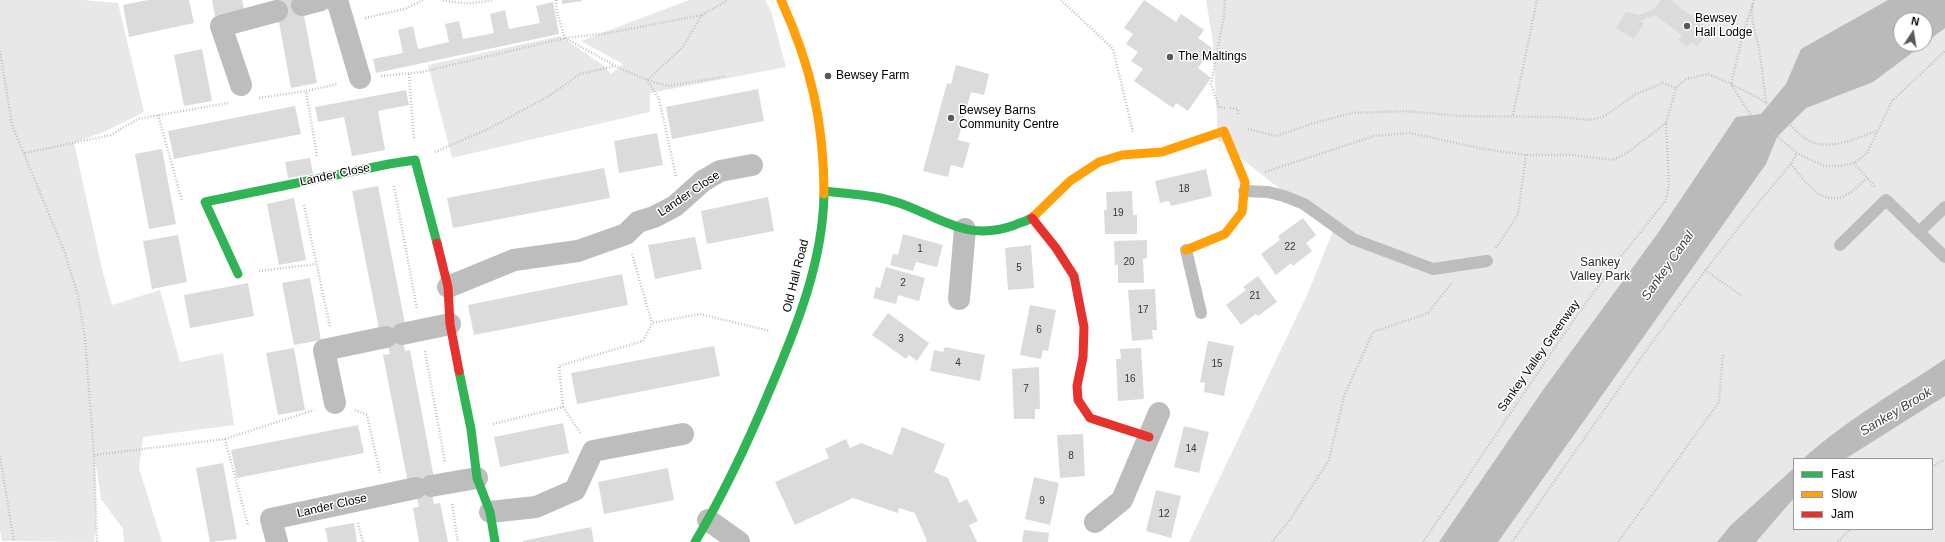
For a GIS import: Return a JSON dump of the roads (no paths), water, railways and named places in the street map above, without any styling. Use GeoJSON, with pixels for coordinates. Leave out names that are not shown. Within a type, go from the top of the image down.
{"type":"FeatureCollection","features":[{"type":"Feature","properties":{"kind":"street"},"geometry":{"type":"LineString","coordinates":[[337,0],[360,78]]}},
{"type":"Feature","properties":{"kind":"street","name":"Old Hall Road"},"geometry":{"type":"LineString","coordinates":[[695,542],[751,438],[792,336],[814,264],[824,191],[824,148],[819,110],[811,73],[792,21],[781,0]]}},
{"type":"Feature","properties":{"kind":"street"},"geometry":{"type":"LineString","coordinates":[[242,95],[221,26],[277,11]]}},
{"type":"Feature","properties":{"kind":"street"},"geometry":{"type":"LineString","coordinates":[[824,191],[883,199],[902,204],[943,223],[965,229],[984,231],[1003,229],[1032,218],[1070,181],[1099,162],[1122,155],[1162,152],[1224,131],[1245,187],[1242,212],[1225,234],[1186,250]]}},
{"type":"Feature","properties":{"kind":"street","name":"Lander Close"},"geometry":{"type":"LineString","coordinates":[[238,274],[205,202],[415,160],[448,287],[514,260],[578,251],[626,234],[638,222],[654,217],[675,206],[703,181],[720,172],[752,165]]}},
{"type":"Feature","properties":{"kind":"street"},"geometry":{"type":"LineString","coordinates":[[1032,218],[1074,276],[1084,327],[1083,357],[1077,386],[1078,400],[1090,418],[1149,437]]}},
{"type":"Feature","properties":{"kind":"street"},"geometry":{"type":"LineString","coordinates":[[959,300],[965,229]]}},
{"type":"Feature","properties":{"kind":"street"},"geometry":{"type":"LineString","coordinates":[[448,287],[450,324],[471,429],[477,478],[490,512],[495,542]]}},
{"type":"Feature","properties":{"kind":"street"},"geometry":{"type":"LineString","coordinates":[[336,403],[324,350],[450,324]]}},
{"type":"Feature","properties":{"kind":"street"},"geometry":{"type":"LineString","coordinates":[[1095,522],[1122,500],[1159,413]]}},
{"type":"Feature","properties":{"kind":"street"},"geometry":{"type":"LineString","coordinates":[[490,512],[536,507],[575,490],[593,451],[683,434]]}},
{"type":"Feature","properties":{"kind":"street","name":"Lander Close"},"geometry":{"type":"LineString","coordinates":[[277,542],[271,520],[385,494],[477,478]]}},
{"type":"Feature","properties":{"kind":"street"},"geometry":{"type":"LineString","coordinates":[[708,520],[739,542]]}},
{"type":"Feature","properties":{"kind":"lane"},"geometry":{"type":"LineString","coordinates":[[1245,187],[1284,196],[1304,204],[1353,239],[1433,269],[1487,261]]}},
{"type":"Feature","properties":{"kind":"lane"},"geometry":{"type":"LineString","coordinates":[[1840,245],[1886,200],[1945,257]]}},
{"type":"Feature","properties":{"kind":"lane"},"geometry":{"type":"LineString","coordinates":[[1919,232],[1945,207]]}},
{"type":"Feature","properties":{"kind":"lane"},"geometry":{"type":"LineString","coordinates":[[1186,250],[1201,313]]}},
{"type":"Feature","properties":{"kind":"water","name":"Sankey Canal"},"geometry":{"type":"Polygon","coordinates":[[[1888,0],[1945,0],[1945,28],[1933,37],[1933,12],[1893,12],[1893,52],[1913,52],[1873,82],[1806,108],[1777,137],[1766,164],[1498,542],[1439,542],[1543,390],[1658,233],[1736,117],[1761,114],[1786,84],[1801,49],[1888,0]]]}},
{"type":"Feature","properties":{"kind":"water","name":"Sankey Brook"},"geometry":{"type":"Polygon","coordinates":[[[1945,359],[1945,396],[1847,458],[1804,458],[1837,431],[1890,394],[1945,359]]]}},
{"type":"Feature","properties":{"kind":"water"},"geometry":{"type":"Polygon","coordinates":[[[1793,469],[1793,499],[1756,542],[1717,542],[1731,525],[1793,469]]]}},
{"type":"Feature","properties":{"kind":"place","name":"Bewsey Hall Lodge"},"geometry":{"type":"Point","coordinates":[1687,26]}},
{"type":"Feature","properties":{"kind":"place","name":"The Maltings"},"geometry":{"type":"Point","coordinates":[1170,57]}},
{"type":"Feature","properties":{"kind":"place","name":"Bewsey Farm"},"geometry":{"type":"Point","coordinates":[828,76]}},
{"type":"Feature","properties":{"kind":"place","name":"Bewsey Barns Community Centre"},"geometry":{"type":"Point","coordinates":[951,118]}},
{"type":"Feature","properties":{"kind":"park label","name":"Sankey Valley Park"},"geometry":{"type":"Point","coordinates":[1600,270]}}]}
